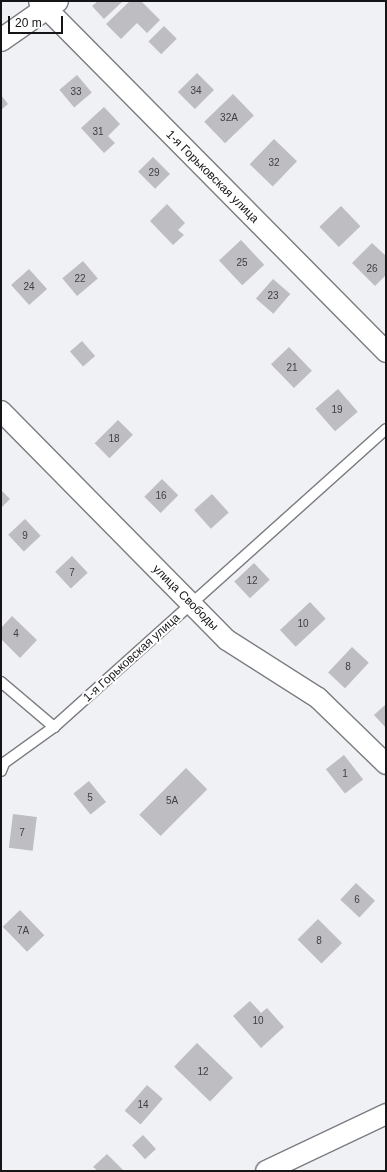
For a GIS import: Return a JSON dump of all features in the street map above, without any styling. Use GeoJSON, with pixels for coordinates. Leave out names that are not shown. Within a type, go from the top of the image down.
{"type":"FeatureCollection","features":[{"type":"Feature","properties":{"kind":"street"},"geometry":{"type":"LineString","coordinates":[[1,40],[47,3]]}},
{"type":"Feature","properties":{"kind":"street","name":"1-я Горьковская улица"},"geometry":{"type":"LineString","coordinates":[[47,3],[386,352]]}},
{"type":"Feature","properties":{"kind":"street","name":"улица Свободы"},"geometry":{"type":"LineString","coordinates":[[1,411],[228,640],[318,698],[386,764]]}},
{"type":"Feature","properties":{"kind":"street"},"geometry":{"type":"LineString","coordinates":[[266,1171],[386,1114]]}},
{"type":"Feature","properties":{"kind":"lane","name":"1-я Горьковская улица"},"geometry":{"type":"LineString","coordinates":[[1,771],[4,763],[54,727],[386,429]]}},
{"type":"Feature","properties":{"kind":"lane"},"geometry":{"type":"LineString","coordinates":[[1,682],[54,727]]}},
{"type":"Feature","properties":{"kind":"building"},"geometry":{"type":"Polygon","coordinates":[[[98,1],[123,1],[104,19],[92,6],[98,1]]]}},
{"type":"Feature","properties":{"kind":"building"},"geometry":{"type":"Polygon","coordinates":[[[130,1],[141,1],[160,20],[147,33],[137,23],[121,39],[106,24],[130,1]]]}},
{"type":"Feature","properties":{"kind":"building"},"geometry":{"type":"Polygon","coordinates":[[[164,26],[177,39],[161,54],[148,42],[164,26]]]}},
{"type":"Feature","properties":{"kind":"building"},"geometry":{"type":"Polygon","coordinates":[[[197,73],[214,90],[195,109],[178,92],[197,73]]]}},
{"type":"Feature","properties":{"kind":"building"},"geometry":{"type":"Polygon","coordinates":[[[77,75],[92,93],[74,107],[59,90],[77,75]]]}},
{"type":"Feature","properties":{"kind":"building"},"geometry":{"type":"Polygon","coordinates":[[[233,94],[254,116],[225,143],[204,122],[233,94]]]}},
{"type":"Feature","properties":{"kind":"building"},"geometry":{"type":"Polygon","coordinates":[[[1,95],[8,104],[1,110],[1,95]]]}},
{"type":"Feature","properties":{"kind":"building"},"geometry":{"type":"Polygon","coordinates":[[[104,107],[120,124],[108,136],[115,143],[104,153],[81,128],[104,107]]]}},
{"type":"Feature","properties":{"kind":"building"},"geometry":{"type":"Polygon","coordinates":[[[274,139],[297,161],[273,186],[250,164],[274,139]]]}},
{"type":"Feature","properties":{"kind":"building"},"geometry":{"type":"Polygon","coordinates":[[[153,157],[170,174],[155,189],[138,172],[153,157]]]}},
{"type":"Feature","properties":{"kind":"building"},"geometry":{"type":"Polygon","coordinates":[[[167,204],[185,223],[178,230],[184,235],[173,245],[150,221],[167,204]]]}},
{"type":"Feature","properties":{"kind":"building"},"geometry":{"type":"Polygon","coordinates":[[[341,206],[360,226],[339,247],[319,227],[341,206]]]}},
{"type":"Feature","properties":{"kind":"building"},"geometry":{"type":"Polygon","coordinates":[[[241,240],[264,265],[242,285],[219,260],[241,240]]]}},
{"type":"Feature","properties":{"kind":"building"},"geometry":{"type":"Polygon","coordinates":[[[372,243],[386,256],[386,275],[375,286],[352,263],[372,243]]]}},
{"type":"Feature","properties":{"kind":"building"},"geometry":{"type":"Polygon","coordinates":[[[83,261],[98,279],[77,296],[62,278],[83,261]]]}},
{"type":"Feature","properties":{"kind":"building"},"geometry":{"type":"Polygon","coordinates":[[[29,269],[47,289],[29,305],[11,285],[29,269]]]}},
{"type":"Feature","properties":{"kind":"building"},"geometry":{"type":"Polygon","coordinates":[[[273,279],[290,294],[273,314],[256,299],[273,279]]]}},
{"type":"Feature","properties":{"kind":"building"},"geometry":{"type":"Polygon","coordinates":[[[82,341],[95,356],[83,367],[70,351],[82,341]]]}},
{"type":"Feature","properties":{"kind":"building"},"geometry":{"type":"Polygon","coordinates":[[[289,347],[312,371],[294,388],[271,364],[289,347]]]}},
{"type":"Feature","properties":{"kind":"building"},"geometry":{"type":"Polygon","coordinates":[[[338,389],[358,412],[335,431],[315,409],[338,389]]]}},
{"type":"Feature","properties":{"kind":"building"},"geometry":{"type":"Polygon","coordinates":[[[118,420],[133,435],[110,458],[95,443],[118,420]]]}},
{"type":"Feature","properties":{"kind":"building"},"geometry":{"type":"Polygon","coordinates":[[[162,479],[178,495],[161,513],[144,497],[162,479]]]}},
{"type":"Feature","properties":{"kind":"building"},"geometry":{"type":"Polygon","coordinates":[[[1,490],[10,499],[1,508],[1,490]]]}},
{"type":"Feature","properties":{"kind":"building"},"geometry":{"type":"Polygon","coordinates":[[[212,494],[229,513],[211,529],[194,510],[212,494]]]}},
{"type":"Feature","properties":{"kind":"building"},"geometry":{"type":"Polygon","coordinates":[[[25,519],[41,536],[24,552],[8,535],[25,519]]]}},
{"type":"Feature","properties":{"kind":"building"},"geometry":{"type":"Polygon","coordinates":[[[72,556],[88,573],[71,589],[55,572],[72,556]]]}},
{"type":"Feature","properties":{"kind":"building"},"geometry":{"type":"Polygon","coordinates":[[[254,563],[270,580],[250,598],[234,581],[254,563]]]}},
{"type":"Feature","properties":{"kind":"building"},"geometry":{"type":"Polygon","coordinates":[[[310,602],[326,619],[296,647],[280,630],[310,602]]]}},
{"type":"Feature","properties":{"kind":"building"},"geometry":{"type":"Polygon","coordinates":[[[12,616],[37,640],[20,658],[1,639],[1,628],[12,616]]]}},
{"type":"Feature","properties":{"kind":"building"},"geometry":{"type":"Polygon","coordinates":[[[352,647],[369,663],[345,688],[328,673],[352,647]]]}},
{"type":"Feature","properties":{"kind":"building"},"geometry":{"type":"Polygon","coordinates":[[[386,704],[386,728],[374,715],[386,704]]]}},
{"type":"Feature","properties":{"kind":"building"},"geometry":{"type":"Polygon","coordinates":[[[344,755],[363,779],[345,794],[326,769],[344,755]]]}},
{"type":"Feature","properties":{"kind":"building"},"geometry":{"type":"Polygon","coordinates":[[[186,768],[207,789],[161,836],[139,815],[186,768]]]}},
{"type":"Feature","properties":{"kind":"building"},"geometry":{"type":"Polygon","coordinates":[[[89,781],[106,802],[90,815],[73,794],[89,781]]]}},
{"type":"Feature","properties":{"kind":"building"},"geometry":{"type":"Polygon","coordinates":[[[13,814],[37,817],[33,851],[9,848],[13,814]]]}},
{"type":"Feature","properties":{"kind":"building"},"geometry":{"type":"Polygon","coordinates":[[[356,883],[375,901],[359,918],[340,900],[356,883]]]}},
{"type":"Feature","properties":{"kind":"building"},"geometry":{"type":"Polygon","coordinates":[[[20,910],[44,935],[27,952],[3,927],[20,910]]]}},
{"type":"Feature","properties":{"kind":"building"},"geometry":{"type":"Polygon","coordinates":[[[318,919],[342,943],[322,964],[297,940],[318,919]]]}},
{"type":"Feature","properties":{"kind":"building"},"geometry":{"type":"Polygon","coordinates":[[[250,1001],[261,1013],[267,1008],[284,1027],[261,1048],[233,1016],[250,1001]]]}},
{"type":"Feature","properties":{"kind":"building"},"geometry":{"type":"Polygon","coordinates":[[[197,1043],[233,1078],[210,1101],[174,1067],[197,1043]]]}},
{"type":"Feature","properties":{"kind":"building"},"geometry":{"type":"Polygon","coordinates":[[[147,1085],[163,1099],[141,1124],[125,1111],[147,1085]]]}},
{"type":"Feature","properties":{"kind":"building"},"geometry":{"type":"Polygon","coordinates":[[[143,1135],[156,1149],[145,1159],[132,1145],[143,1135]]]}},
{"type":"Feature","properties":{"kind":"building"},"geometry":{"type":"Polygon","coordinates":[[[107,1154],[124,1171],[98,1171],[93,1167],[107,1154]]]}}]}
